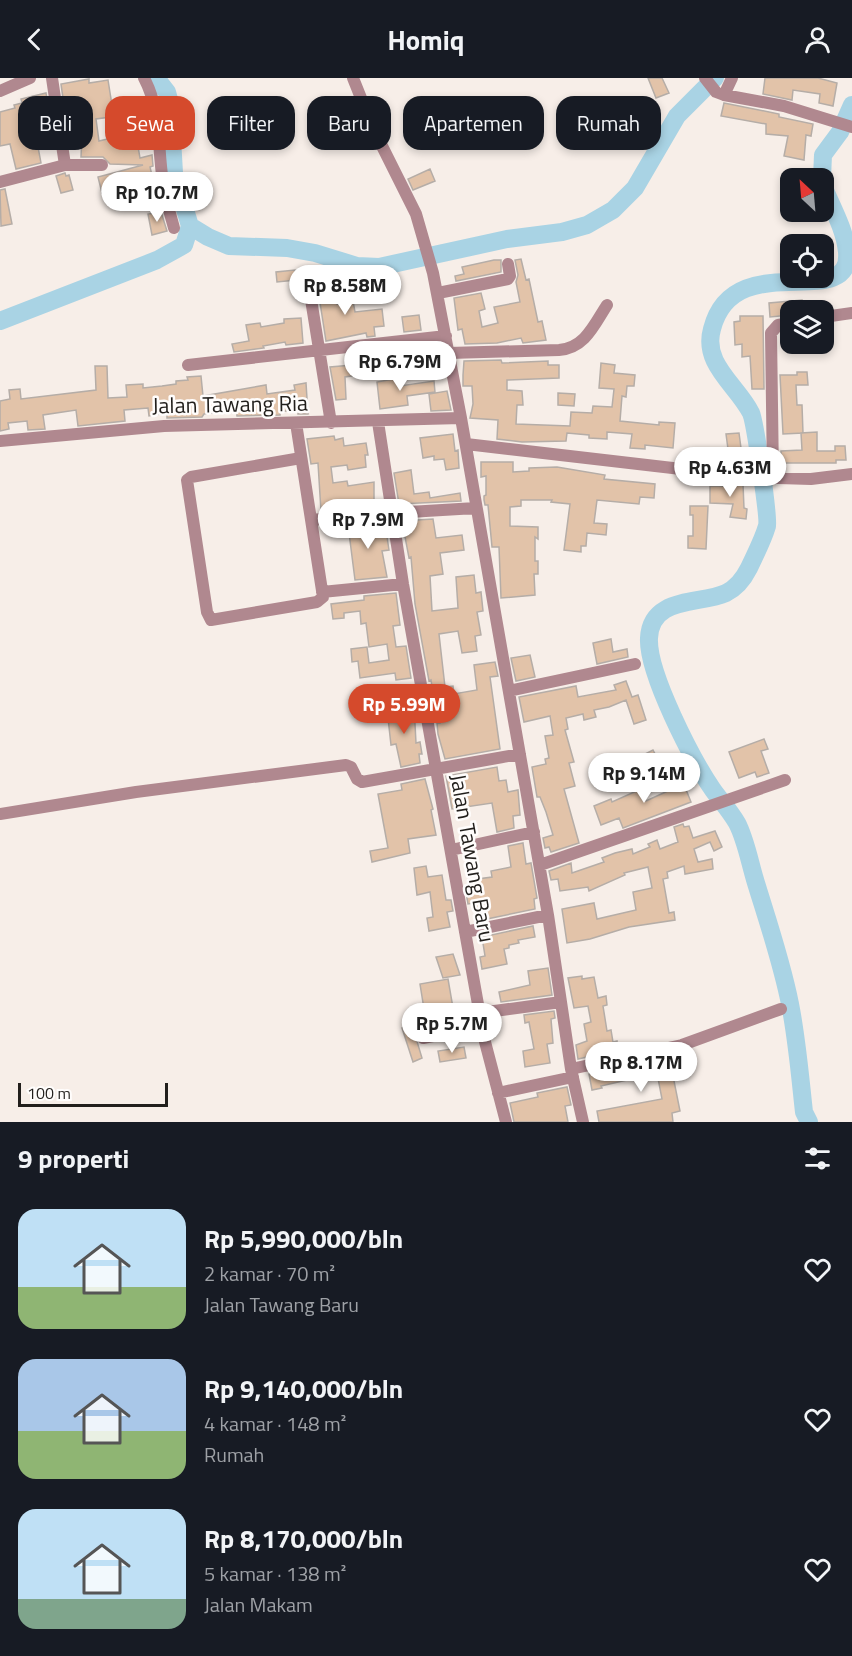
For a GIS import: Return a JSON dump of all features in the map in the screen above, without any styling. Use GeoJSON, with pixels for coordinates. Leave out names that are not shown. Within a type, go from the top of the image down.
{"type":"FeatureCollection","features":[{"type":"Feature","properties":{"kind":"street"},"geometry":{"type":"LineString","coordinates":[[0,91],[30,78]]}},
{"type":"Feature","properties":{"kind":"street"},"geometry":{"type":"LineString","coordinates":[[52,78],[65,165]]}},
{"type":"Feature","properties":{"kind":"street"},"geometry":{"type":"LineString","coordinates":[[144,78],[159,123],[163,182],[174,228]]}},
{"type":"Feature","properties":{"kind":"street"},"geometry":{"type":"LineString","coordinates":[[353,78],[373,128],[416,214],[438,294],[540,865],[572,1073],[583,1122]]}},
{"type":"Feature","properties":{"kind":"street"},"geometry":{"type":"LineString","coordinates":[[705,78],[720,94],[784,106],[852,127]]}},
{"type":"Feature","properties":{"kind":"street"},"geometry":{"type":"LineString","coordinates":[[720,94],[732,78]]}},
{"type":"Feature","properties":{"kind":"street"},"geometry":{"type":"LineString","coordinates":[[0,182],[65,165],[102,165]]}},
{"type":"Feature","properties":{"kind":"street"},"geometry":{"type":"LineString","coordinates":[[438,294],[508,279],[510,276],[508,264]]}},
{"type":"Feature","properties":{"kind":"street"},"geometry":{"type":"LineString","coordinates":[[308,281],[331,423]]}},
{"type":"Feature","properties":{"kind":"street"},"geometry":{"type":"LineString","coordinates":[[449,353],[559,350],[576,346],[586,338],[607,305]]}},
{"type":"Feature","properties":{"kind":"street"},"geometry":{"type":"LineString","coordinates":[[834,316],[852,313]]}},
{"type":"Feature","properties":{"kind":"street"},"geometry":{"type":"LineString","coordinates":[[771,477],[771,333],[780,325]]}},
{"type":"Feature","properties":{"kind":"street"},"geometry":{"type":"LineString","coordinates":[[188,365],[446,336]]}},
{"type":"Feature","properties":{"kind":"street","name":"Jalan Tawang Ria"},"geometry":{"type":"LineString","coordinates":[[0,441],[164,426],[461,418]]}},
{"type":"Feature","properties":{"kind":"street","name":"Jalan Tawang Baru"},"geometry":{"type":"LineString","coordinates":[[378,422],[403,584],[481,1020],[506,1122]]}},
{"type":"Feature","properties":{"kind":"street"},"geometry":{"type":"LineString","coordinates":[[296,423],[323,597],[317,602],[211,620],[207,612],[187,480],[189,477],[301,458]]}},
{"type":"Feature","properties":{"kind":"street"},"geometry":{"type":"LineString","coordinates":[[466,444],[750,477],[812,479],[852,474]]}},
{"type":"Feature","properties":{"kind":"street"},"geometry":{"type":"LineString","coordinates":[[311,520],[477,508]]}},
{"type":"Feature","properties":{"kind":"street"},"geometry":{"type":"LineString","coordinates":[[322,592],[403,584]]}},
{"type":"Feature","properties":{"kind":"street"},"geometry":{"type":"LineString","coordinates":[[509,691],[635,664]]}},
{"type":"Feature","properties":{"kind":"street"},"geometry":{"type":"LineString","coordinates":[[0,814],[136,792],[346,765],[351,767],[357,779],[362,782],[520,754]]}},
{"type":"Feature","properties":{"kind":"street"},"geometry":{"type":"LineString","coordinates":[[540,865],[785,780]]}},
{"type":"Feature","properties":{"kind":"street"},"geometry":{"type":"LineString","coordinates":[[451,850],[534,832]]}},
{"type":"Feature","properties":{"kind":"street"},"geometry":{"type":"LineString","coordinates":[[465,932],[548,915]]}},
{"type":"Feature","properties":{"kind":"street"},"geometry":{"type":"LineString","coordinates":[[423,1038],[481,1020],[561,1002]]}},
{"type":"Feature","properties":{"kind":"street"},"geometry":{"type":"LineString","coordinates":[[498,1093],[682,1045],[781,1009]]}},
{"type":"Feature","properties":{"kind":"building"},"geometry":{"type":"Polygon","coordinates":[[[648,78],[662,78],[669,93],[655,96],[648,78]]]}},
{"type":"Feature","properties":{"kind":"building"},"geometry":{"type":"Polygon","coordinates":[[[765,78],[818,78],[837,83],[833,106],[819,103],[820,94],[793,90],[792,100],[763,94],[765,78]]]}},
{"type":"Feature","properties":{"kind":"building"},"geometry":{"type":"Polygon","coordinates":[[[89,79],[89,83],[108,80],[111,96],[105,96],[105,118],[96,119],[99,141],[105,140],[105,150],[139,150],[140,158],[152,155],[153,166],[150,167],[157,197],[119,208],[114,190],[102,193],[98,177],[143,165],[110,164],[103,157],[81,157],[81,150],[93,150],[93,96],[63,96],[61,84],[89,79]]]}},
{"type":"Feature","properties":{"kind":"building"},"geometry":{"type":"Polygon","coordinates":[[[724,103],[779,114],[779,117],[813,124],[811,136],[806,135],[804,160],[784,156],[788,136],[766,134],[766,124],[721,116],[724,103]]]}},
{"type":"Feature","properties":{"kind":"building"},"geometry":{"type":"Polygon","coordinates":[[[18,104],[18,150],[39,150],[41,163],[16,169],[10,144],[0,146],[0,112],[15,108],[14,105],[18,104]]]}},
{"type":"Feature","properties":{"kind":"building"},"geometry":{"type":"Polygon","coordinates":[[[430,169],[435,181],[413,190],[408,179],[430,169]]]}},
{"type":"Feature","properties":{"kind":"building"},"geometry":{"type":"Polygon","coordinates":[[[65,173],[66,176],[69,175],[73,190],[61,193],[56,176],[65,173]]]}},
{"type":"Feature","properties":{"kind":"building"},"geometry":{"type":"Polygon","coordinates":[[[5,189],[12,224],[1,226],[0,190],[5,189]]]}},
{"type":"Feature","properties":{"kind":"building"},"geometry":{"type":"Polygon","coordinates":[[[161,212],[167,231],[152,235],[148,214],[161,212]]]}},
{"type":"Feature","properties":{"kind":"building"},"geometry":{"type":"Polygon","coordinates":[[[521,259],[526,280],[529,279],[538,322],[542,321],[546,340],[523,343],[521,338],[497,343],[465,344],[462,329],[458,330],[454,298],[481,293],[485,309],[479,311],[482,327],[498,323],[494,307],[520,302],[515,260],[521,259]]]}},
{"type":"Feature","properties":{"kind":"building"},"geometry":{"type":"Polygon","coordinates":[[[501,260],[501,272],[456,281],[455,276],[464,274],[462,267],[501,260]]]}},
{"type":"Feature","properties":{"kind":"building"},"geometry":{"type":"Polygon","coordinates":[[[295,270],[296,280],[277,282],[276,272],[295,270]]]}},
{"type":"Feature","properties":{"kind":"building"},"geometry":{"type":"Polygon","coordinates":[[[333,280],[337,304],[353,301],[355,312],[382,309],[384,326],[374,327],[375,336],[367,337],[366,333],[326,341],[317,283],[333,280]]]}},
{"type":"Feature","properties":{"kind":"building"},"geometry":{"type":"Polygon","coordinates":[[[780,302],[780,316],[770,317],[769,303],[780,302]]]}},
{"type":"Feature","properties":{"kind":"building"},"geometry":{"type":"Polygon","coordinates":[[[419,315],[421,330],[404,332],[402,317],[419,315]]]}},
{"type":"Feature","properties":{"kind":"building"},"geometry":{"type":"Polygon","coordinates":[[[740,316],[763,316],[764,389],[752,389],[750,356],[742,357],[742,344],[735,345],[734,322],[740,321],[740,316]]]}},
{"type":"Feature","properties":{"kind":"building"},"geometry":{"type":"Polygon","coordinates":[[[301,318],[303,343],[286,345],[285,342],[263,346],[264,348],[234,352],[232,344],[249,341],[246,325],[260,323],[261,327],[284,323],[284,319],[301,318]]]}},
{"type":"Feature","properties":{"kind":"building"},"geometry":{"type":"Polygon","coordinates":[[[501,360],[502,363],[548,361],[548,365],[559,365],[559,378],[507,380],[507,390],[522,391],[523,405],[517,405],[516,424],[570,426],[571,412],[592,413],[593,406],[612,407],[614,389],[599,388],[601,363],[615,365],[614,373],[635,375],[634,386],[627,386],[626,397],[622,396],[620,421],[659,425],[659,422],[675,423],[673,448],[645,445],[645,449],[630,448],[632,434],[607,432],[607,439],[567,433],[566,441],[522,442],[497,439],[498,420],[470,418],[473,404],[472,386],[463,386],[463,375],[464,361],[501,360]]]}},
{"type":"Feature","properties":{"kind":"building"},"geometry":{"type":"Polygon","coordinates":[[[364,364],[365,374],[345,377],[346,399],[336,400],[330,367],[364,364]]]}},
{"type":"Feature","properties":{"kind":"building"},"geometry":{"type":"Polygon","coordinates":[[[95,366],[107,366],[108,398],[127,397],[126,385],[143,384],[143,388],[162,386],[188,380],[187,377],[201,376],[203,396],[266,385],[267,394],[295,390],[294,385],[306,383],[308,414],[298,414],[298,409],[280,412],[280,415],[237,416],[236,410],[204,414],[202,417],[167,418],[167,413],[149,416],[148,408],[124,410],[125,421],[78,426],[76,410],[43,415],[45,429],[28,430],[27,421],[8,423],[9,429],[0,431],[0,401],[10,399],[9,390],[20,389],[21,399],[96,390],[95,366]]]}},
{"type":"Feature","properties":{"kind":"building"},"geometry":{"type":"Polygon","coordinates":[[[797,372],[807,372],[808,385],[796,385],[797,405],[802,405],[803,433],[783,434],[780,375],[797,375],[797,372]]]}},
{"type":"Feature","properties":{"kind":"building"},"geometry":{"type":"Polygon","coordinates":[[[399,378],[400,386],[434,381],[435,392],[407,396],[408,405],[380,409],[377,382],[399,378]]]}},
{"type":"Feature","properties":{"kind":"building"},"geometry":{"type":"Polygon","coordinates":[[[447,391],[451,410],[431,411],[429,394],[447,391]]]}},
{"type":"Feature","properties":{"kind":"building"},"geometry":{"type":"Polygon","coordinates":[[[558,393],[575,394],[574,406],[558,405],[558,393]]]}},
{"type":"Feature","properties":{"kind":"building"},"geometry":{"type":"Polygon","coordinates":[[[817,432],[817,451],[835,451],[835,446],[845,446],[846,460],[836,460],[836,463],[781,463],[781,451],[802,450],[801,433],[817,432]]]}},
{"type":"Feature","properties":{"kind":"building"},"geometry":{"type":"Polygon","coordinates":[[[739,433],[741,448],[728,449],[726,434],[739,433]]]}},
{"type":"Feature","properties":{"kind":"building"},"geometry":{"type":"Polygon","coordinates":[[[453,434],[455,451],[458,450],[459,468],[446,470],[444,459],[434,460],[434,456],[423,458],[420,438],[453,434]]]}},
{"type":"Feature","properties":{"kind":"building"},"geometry":{"type":"Polygon","coordinates":[[[334,436],[335,440],[343,438],[344,446],[366,443],[368,455],[365,455],[366,467],[348,470],[347,465],[331,467],[333,483],[347,481],[348,486],[374,482],[374,506],[353,508],[353,506],[321,511],[318,463],[311,464],[307,439],[334,436]]]}},
{"type":"Feature","properties":{"kind":"building"},"geometry":{"type":"Polygon","coordinates":[[[481,462],[513,462],[513,472],[529,471],[529,468],[557,467],[605,475],[604,479],[655,484],[654,498],[640,497],[639,504],[597,500],[594,523],[607,524],[606,535],[587,533],[586,546],[581,546],[581,552],[564,550],[570,504],[551,502],[552,500],[521,500],[521,506],[510,507],[510,526],[538,527],[538,539],[535,537],[535,561],[538,561],[538,574],[534,574],[535,595],[501,598],[499,547],[492,547],[488,505],[485,505],[484,500],[486,476],[481,477],[481,462]]]}},
{"type":"Feature","properties":{"kind":"building"},"geometry":{"type":"Polygon","coordinates":[[[411,470],[414,494],[429,492],[430,498],[460,493],[461,501],[399,504],[394,473],[411,470]]]}},
{"type":"Feature","properties":{"kind":"building"},"geometry":{"type":"Polygon","coordinates":[[[729,483],[743,484],[744,508],[747,509],[746,519],[730,517],[733,504],[710,503],[710,486],[729,486],[729,483]]]}},
{"type":"Feature","properties":{"kind":"building"},"geometry":{"type":"Polygon","coordinates":[[[690,506],[708,506],[706,549],[688,548],[688,536],[693,536],[693,515],[690,515],[690,506]]]}},
{"type":"Feature","properties":{"kind":"building"},"geometry":{"type":"Polygon","coordinates":[[[433,519],[436,538],[462,535],[464,550],[440,553],[443,574],[430,576],[432,611],[458,608],[456,577],[474,575],[476,593],[481,592],[483,611],[477,612],[481,635],[475,636],[477,651],[462,653],[458,631],[439,634],[445,687],[453,686],[454,694],[477,690],[474,665],[495,662],[498,676],[490,677],[500,749],[445,759],[438,734],[437,723],[440,723],[437,700],[434,700],[431,680],[429,681],[415,604],[411,557],[409,558],[402,521],[433,519]]]}},
{"type":"Feature","properties":{"kind":"building"},"geometry":{"type":"Polygon","coordinates":[[[385,524],[389,550],[382,551],[387,577],[355,580],[348,525],[385,524]]]}},
{"type":"Feature","properties":{"kind":"building"},"geometry":{"type":"Polygon","coordinates":[[[396,593],[400,625],[393,626],[396,647],[406,646],[411,678],[396,680],[395,673],[360,678],[358,661],[352,662],[351,649],[367,647],[369,663],[389,660],[387,644],[369,647],[366,623],[361,624],[360,611],[344,613],[344,618],[333,619],[331,604],[364,600],[364,596],[396,593]]]}},
{"type":"Feature","properties":{"kind":"building"},"geometry":{"type":"Polygon","coordinates":[[[611,639],[613,652],[627,649],[628,657],[597,664],[593,643],[611,639]]]}},
{"type":"Feature","properties":{"kind":"building"},"geometry":{"type":"Polygon","coordinates":[[[530,655],[535,677],[516,681],[511,658],[530,655]]]}},
{"type":"Feature","properties":{"kind":"building"},"geometry":{"type":"Polygon","coordinates":[[[626,681],[632,697],[638,695],[646,720],[634,724],[626,700],[594,710],[596,717],[584,720],[583,714],[566,718],[568,729],[565,730],[574,762],[569,763],[575,786],[564,789],[579,843],[551,852],[549,847],[545,848],[543,838],[553,835],[540,797],[537,797],[532,767],[546,764],[545,759],[549,758],[545,736],[553,735],[550,716],[524,722],[519,697],[576,686],[578,697],[616,690],[614,685],[626,681]]]}},
{"type":"Feature","properties":{"kind":"building"},"geometry":{"type":"Polygon","coordinates":[[[414,705],[416,743],[420,742],[422,754],[419,754],[420,763],[401,767],[396,744],[391,745],[387,709],[414,705]]]}},
{"type":"Feature","properties":{"kind":"building"},"geometry":{"type":"Polygon","coordinates":[[[764,739],[768,749],[761,751],[769,773],[757,777],[755,772],[739,778],[729,752],[764,739]]]}},
{"type":"Feature","properties":{"kind":"building"},"geometry":{"type":"Polygon","coordinates":[[[653,750],[661,765],[644,773],[637,758],[653,750]]]}},
{"type":"Feature","properties":{"kind":"building"},"geometry":{"type":"Polygon","coordinates":[[[497,767],[499,781],[506,780],[508,792],[518,790],[520,815],[513,816],[514,828],[497,832],[492,803],[452,809],[446,776],[497,767]]]}},
{"type":"Feature","properties":{"kind":"building"},"geometry":{"type":"Polygon","coordinates":[[[684,774],[689,785],[685,787],[691,802],[623,828],[619,818],[601,825],[594,806],[611,799],[612,802],[641,789],[646,801],[670,790],[667,782],[684,774]]]}},
{"type":"Feature","properties":{"kind":"building"},"geometry":{"type":"Polygon","coordinates":[[[425,779],[433,809],[431,810],[436,835],[408,839],[410,853],[372,862],[370,851],[388,848],[378,794],[402,790],[401,784],[425,779]]]}},
{"type":"Feature","properties":{"kind":"building"},"geometry":{"type":"Polygon","coordinates":[[[683,824],[684,827],[689,826],[693,838],[715,831],[722,847],[714,851],[710,842],[694,849],[698,862],[712,859],[713,869],[685,874],[684,866],[667,872],[668,878],[663,879],[669,913],[674,912],[675,920],[629,927],[590,939],[567,943],[562,909],[594,903],[597,919],[636,910],[633,892],[652,888],[648,867],[624,873],[625,875],[589,891],[588,887],[560,891],[558,879],[551,880],[549,871],[571,863],[572,873],[604,862],[602,858],[615,853],[632,849],[633,854],[650,847],[648,844],[657,840],[660,849],[678,842],[674,827],[683,824]]]}},
{"type":"Feature","properties":{"kind":"building"},"geometry":{"type":"Polygon","coordinates":[[[523,843],[526,864],[531,863],[537,898],[534,899],[535,909],[477,921],[474,903],[468,904],[466,892],[472,891],[470,880],[492,877],[491,871],[511,867],[508,846],[523,843]]]}},
{"type":"Feature","properties":{"kind":"building"},"geometry":{"type":"Polygon","coordinates":[[[426,866],[428,877],[442,875],[446,900],[451,900],[453,911],[447,912],[450,927],[429,931],[427,918],[433,917],[430,892],[417,895],[414,868],[426,866]]]}},
{"type":"Feature","properties":{"kind":"building"},"geometry":{"type":"Polygon","coordinates":[[[533,926],[535,937],[518,940],[519,943],[509,945],[509,948],[504,949],[507,964],[482,969],[480,957],[485,956],[482,937],[533,926]]]}},
{"type":"Feature","properties":{"kind":"building"},"geometry":{"type":"Polygon","coordinates":[[[453,954],[460,975],[443,978],[436,957],[453,954]]]}},
{"type":"Feature","properties":{"kind":"building"},"geometry":{"type":"Polygon","coordinates":[[[548,968],[552,995],[501,1002],[499,992],[530,985],[528,971],[548,968]]]}},
{"type":"Feature","properties":{"kind":"building"},"geometry":{"type":"Polygon","coordinates":[[[582,976],[582,979],[594,977],[598,998],[606,996],[607,1005],[603,1006],[607,1031],[611,1030],[613,1042],[617,1041],[618,1050],[578,1059],[576,1045],[587,1041],[584,1024],[591,1022],[588,1006],[574,1008],[568,978],[582,976]]]}},
{"type":"Feature","properties":{"kind":"building"},"geometry":{"type":"Polygon","coordinates":[[[448,979],[453,1008],[470,1005],[472,1020],[414,1026],[412,1011],[424,1009],[420,984],[448,979]]]}},
{"type":"Feature","properties":{"kind":"building"},"geometry":{"type":"Polygon","coordinates":[[[554,1011],[555,1018],[551,1019],[553,1043],[547,1044],[550,1063],[525,1067],[523,1051],[534,1049],[529,1022],[525,1023],[524,1015],[554,1011]]]}},
{"type":"Feature","properties":{"kind":"building"},"geometry":{"type":"Polygon","coordinates":[[[412,1025],[422,1058],[413,1062],[402,1028],[412,1025]]]}},
{"type":"Feature","properties":{"kind":"building"},"geometry":{"type":"Polygon","coordinates":[[[464,1047],[466,1058],[440,1062],[438,1051],[464,1047]]]}},
{"type":"Feature","properties":{"kind":"building"},"geometry":{"type":"Polygon","coordinates":[[[668,1058],[672,1071],[680,1111],[672,1113],[673,1122],[599,1122],[597,1111],[662,1099],[657,1073],[592,1090],[589,1074],[668,1058]]]}},
{"type":"Feature","properties":{"kind":"building"},"geometry":{"type":"Polygon","coordinates":[[[567,1087],[571,1105],[565,1106],[568,1122],[514,1122],[510,1103],[538,1097],[537,1093],[567,1087]]]}},
{"type":"Feature","properties":{"kind":"waterway"},"geometry":{"type":"LineString","coordinates":[[156,78],[167,92],[170,103],[174,173],[190,226],[229,246],[287,248],[315,253],[357,266],[379,267],[507,239],[562,232],[587,225],[613,210],[635,188],[677,116],[715,78]]}},
{"type":"Feature","properties":{"kind":"waterway"},"geometry":{"type":"LineString","coordinates":[[822,168],[823,155],[840,132],[852,105]]}},
{"type":"Feature","properties":{"kind":"waterway"},"geometry":{"type":"LineString","coordinates":[[809,1122],[804,1112],[795,1031],[787,989],[743,837],[734,819],[704,777],[683,738],[655,672],[649,638],[652,624],[667,608],[715,597],[736,586],[747,572],[767,526],[753,420],[745,403],[716,364],[710,342],[712,329],[724,304],[743,290],[766,284],[831,278],[844,270],[846,244],[834,210]]}},
{"type":"Feature","properties":{"kind":"waterway"},"geometry":{"type":"LineString","coordinates":[[0,321],[157,260],[184,245],[190,226]]}}]}
